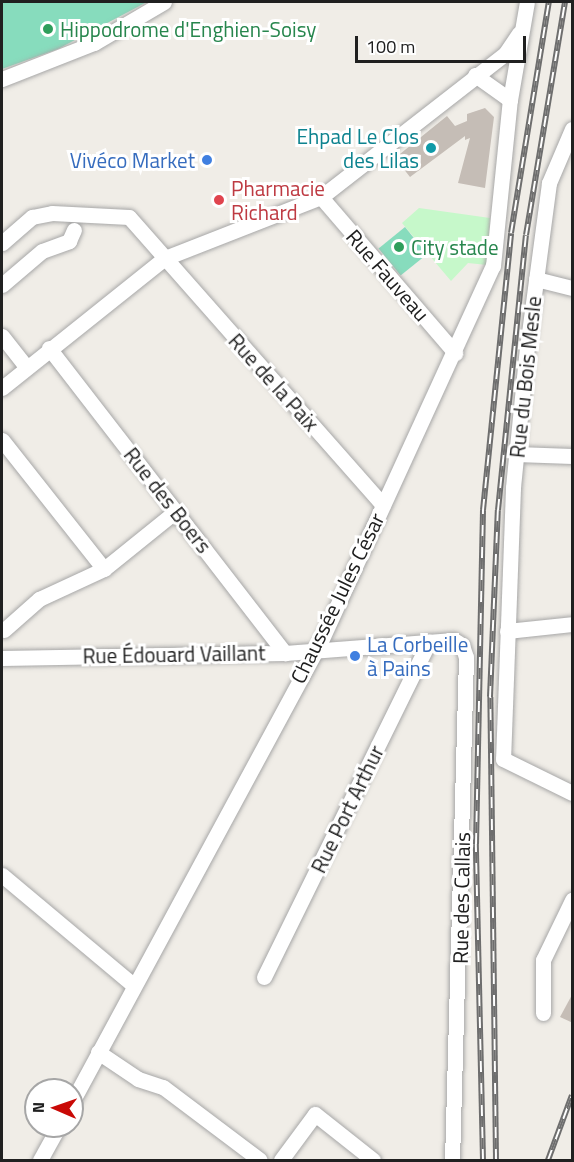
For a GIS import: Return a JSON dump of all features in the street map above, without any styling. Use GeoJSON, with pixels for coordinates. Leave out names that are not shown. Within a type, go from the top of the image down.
{"type":"FeatureCollection","features":[{"type":"Feature","properties":{"kind":"street"},"geometry":{"type":"LineString","coordinates":[[2,79],[94,43],[164,2]]}},
{"type":"Feature","properties":{"kind":"street","name":"Chaussée Jules César"},"geometry":{"type":"LineString","coordinates":[[84,1079],[132,984],[313,652],[494,266],[510,100],[519,33],[527,2]]}},
{"type":"Feature","properties":{"kind":"street"},"geometry":{"type":"LineString","coordinates":[[2,388],[49,348],[165,258],[321,197],[475,75],[505,54],[519,33]]}},
{"type":"Feature","properties":{"kind":"street"},"geometry":{"type":"LineString","coordinates":[[475,75],[510,100]]}},
{"type":"Feature","properties":{"kind":"street","name":"Rue du Bois Mesle"},"geometry":{"type":"LineString","coordinates":[[573,129],[549,183],[516,454],[503,759],[573,793]]}},
{"type":"Feature","properties":{"kind":"street","name":"Rue Fauveau"},"geometry":{"type":"LineString","coordinates":[[321,197],[455,353]]}},
{"type":"Feature","properties":{"kind":"street","name":"Rue de la Paix"},"geometry":{"type":"LineString","coordinates":[[2,243],[32,217],[52,213],[129,217],[383,505]]}},
{"type":"Feature","properties":{"kind":"street"},"geometry":{"type":"LineString","coordinates":[[2,285],[42,250],[69,241],[74,230]]}},
{"type":"Feature","properties":{"kind":"street"},"geometry":{"type":"LineString","coordinates":[[536,279],[573,288]]}},
{"type":"Feature","properties":{"kind":"street"},"geometry":{"type":"LineString","coordinates":[[2,336],[26,367]]}},
{"type":"Feature","properties":{"kind":"street","name":"Rue des Boers"},"geometry":{"type":"LineString","coordinates":[[49,348],[285,653]]}},
{"type":"Feature","properties":{"kind":"street"},"geometry":{"type":"LineString","coordinates":[[2,440],[104,569]]}},
{"type":"Feature","properties":{"kind":"street"},"geometry":{"type":"LineString","coordinates":[[516,454],[573,456]]}},
{"type":"Feature","properties":{"kind":"street"},"geometry":{"type":"LineString","coordinates":[[7,656],[3,628],[39,599],[84,582],[104,569],[176,511]]}},
{"type":"Feature","properties":{"kind":"street"},"geometry":{"type":"LineString","coordinates":[[507,631],[573,624]]}},
{"type":"Feature","properties":{"kind":"street","name":"Rue Édouard Vaillant"},"geometry":{"type":"LineString","coordinates":[[7,656],[313,652],[454,640]]}},
{"type":"Feature","properties":{"kind":"street","name":"Rue des Callais"},"geometry":{"type":"LineString","coordinates":[[452,1161],[465,657],[454,640]]}},
{"type":"Feature","properties":{"kind":"street","name":"Rue Port Arthur"},"geometry":{"type":"LineString","coordinates":[[264,977],[429,641]]}},
{"type":"Feature","properties":{"kind":"street"},"geometry":{"type":"LineString","coordinates":[[2,875],[132,984]]}},
{"type":"Feature","properties":{"kind":"street"},"geometry":{"type":"LineString","coordinates":[[543,1013],[543,960],[573,900]]}},
{"type":"Feature","properties":{"kind":"street"},"geometry":{"type":"LineString","coordinates":[[98,1052],[138,1079],[163,1087],[260,1161]]}},
{"type":"Feature","properties":{"kind":"street"},"geometry":{"type":"LineString","coordinates":[[281,1161],[315,1114],[373,1161]]}},
{"type":"Feature","properties":{"kind":"street"},"geometry":{"type":"LineString","coordinates":[[40,1161],[52,1138]]}},
{"type":"Feature","properties":{"kind":"green space","name":"Hippodrome d'Enghien-Soisy"},"geometry":{"type":"Polygon","coordinates":[[[2,2],[147,2],[58,49],[2,69],[2,2]]]}},
{"type":"Feature","properties":{"kind":"green space"},"geometry":{"type":"Polygon","coordinates":[[[419,208],[490,218],[487,265],[468,263],[451,281],[402,223],[419,208]]]}},
{"type":"Feature","properties":{"kind":"green space","name":"City stade"},"geometry":{"type":"Polygon","coordinates":[[[405,227],[427,254],[401,276],[379,248],[405,227]]]}},
{"type":"Feature","properties":{"kind":"building","name":"Ehpad Le Clos des Lilas"},"geometry":{"type":"Polygon","coordinates":[[[485,108],[494,117],[485,188],[458,183],[470,138],[465,140],[465,136],[410,177],[395,158],[447,116],[455,126],[467,121],[467,114],[485,108]]]}},
{"type":"Feature","properties":{"kind":"building"},"geometry":{"type":"Polygon","coordinates":[[[573,993],[573,1023],[560,1017],[573,993]]]}},
{"type":"Feature","properties":{"kind":"railway"},"geometry":{"type":"LineString","coordinates":[[483,1160],[476,844],[483,510],[511,233],[549,2]]}},
{"type":"Feature","properties":{"kind":"railway"},"geometry":{"type":"LineString","coordinates":[[496,1160],[490,697],[498,510],[526,235],[565,2]]}},
{"type":"Feature","properties":{"kind":"railway"},"geometry":{"type":"LineString","coordinates":[[548,1160],[572,1095]]}},
{"type":"Feature","properties":{"kind":"place","name":"Hippodrome d'Enghien-Soisy"},"geometry":{"type":"Point","coordinates":[48,29]}},
{"type":"Feature","properties":{"kind":"place","name":"Ehpad Le Clos des Lilas"},"geometry":{"type":"Point","coordinates":[431,148]}},
{"type":"Feature","properties":{"kind":"place","name":"Vivéco Market"},"geometry":{"type":"Point","coordinates":[207,160]}},
{"type":"Feature","properties":{"kind":"place","name":"Pharmacie Richard"},"geometry":{"type":"Point","coordinates":[219,200]}},
{"type":"Feature","properties":{"kind":"place","name":"City stade"},"geometry":{"type":"Point","coordinates":[399,247]}},
{"type":"Feature","properties":{"kind":"place","name":"La Corbeille à Pains"},"geometry":{"type":"Point","coordinates":[355,656]}}]}
